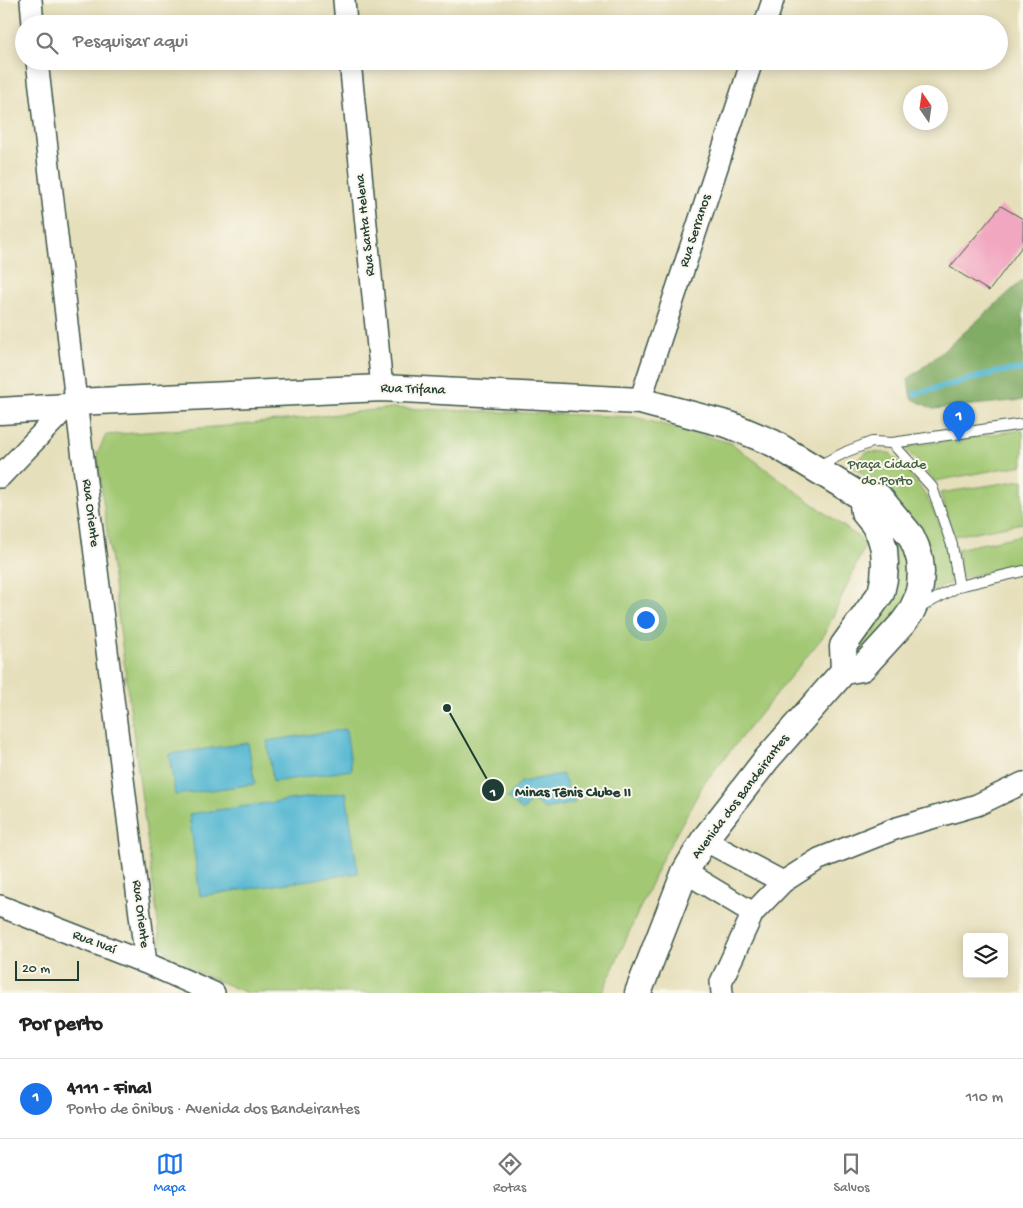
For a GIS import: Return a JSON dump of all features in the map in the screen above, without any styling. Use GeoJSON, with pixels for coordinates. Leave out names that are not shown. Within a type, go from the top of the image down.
{"type":"FeatureCollection","features":[{"type":"Feature","properties":{"kind":"street"},"geometry":{"type":"LineString","coordinates":[[30,0],[32,15]]}},
{"type":"Feature","properties":{"kind":"street"},"geometry":{"type":"LineString","coordinates":[[344,0],[345,15]]}},
{"type":"Feature","properties":{"kind":"street"},"geometry":{"type":"LineString","coordinates":[[768,15],[772,0]]}},
{"type":"Feature","properties":{"kind":"street","name":"Rua Oriente"},"geometry":{"type":"LineString","coordinates":[[38,70],[72,405],[146,963]]}},
{"type":"Feature","properties":{"kind":"street","name":"Rua Santa Helena"},"geometry":{"type":"LineString","coordinates":[[351,70],[382,388]]}},
{"type":"Feature","properties":{"kind":"street","name":"Rua Serranos"},"geometry":{"type":"LineString","coordinates":[[640,401],[749,70]]}},
{"type":"Feature","properties":{"kind":"street","name":"Rua Trifana"},"geometry":{"type":"LineString","coordinates":[[0,411],[72,405],[382,388],[640,401],[730,425],[772,443],[814,468]]}},
{"type":"Feature","properties":{"kind":"street"},"geometry":{"type":"LineString","coordinates":[[0,476],[72,405]]}},
{"type":"Feature","properties":{"kind":"street","name":"Avenida dos Bandeirantes"},"geometry":{"type":"LineString","coordinates":[[638,993],[685,872],[704,840],[766,760],[844,671],[862,668],[903,623],[917,599],[920,586],[920,566],[916,547],[911,536],[879,497],[862,497],[814,468]]}},
{"type":"Feature","properties":{"kind":"street"},"geometry":{"type":"LineString","coordinates":[[844,671],[842,646],[880,593],[886,564],[880,535],[873,522],[864,512],[862,497]]}},
{"type":"Feature","properties":{"kind":"street"},"geometry":{"type":"LineString","coordinates":[[722,993],[721,982],[753,912],[783,882],[819,859],[897,828],[977,805],[1023,783]]}},
{"type":"Feature","properties":{"kind":"street"},"geometry":{"type":"LineString","coordinates":[[704,840],[783,882]]}},
{"type":"Feature","properties":{"kind":"street"},"geometry":{"type":"LineString","coordinates":[[685,872],[753,912]]}},
{"type":"Feature","properties":{"kind":"street","name":"Rua Ivaí"},"geometry":{"type":"LineString","coordinates":[[0,906],[146,963],[214,993]]}},
{"type":"Feature","properties":{"kind":"lane"},"geometry":{"type":"LineString","coordinates":[[814,468],[848,451],[872,442],[892,443],[1023,424]]}},
{"type":"Feature","properties":{"kind":"lane"},"geometry":{"type":"LineString","coordinates":[[892,443],[932,487],[952,545],[959,586]]}},
{"type":"Feature","properties":{"kind":"lane"},"geometry":{"type":"LineString","coordinates":[[911,612],[959,586],[1023,571]]}},
{"type":"Feature","properties":{"kind":"green space"},"geometry":{"type":"Polygon","coordinates":[[[1023,280],[1023,400],[933,409],[911,398],[908,379],[940,354],[1023,280]]]}},
{"type":"Feature","properties":{"kind":"green space"},"geometry":{"type":"Polygon","coordinates":[[[392,408],[635,417],[731,443],[866,543],[825,634],[704,783],[661,861],[602,993],[247,993],[176,963],[161,945],[97,454],[106,435],[240,425],[392,408]]]}},
{"type":"Feature","properties":{"kind":"green space","name":"Praça Cidade do Porto"},"geometry":{"type":"Polygon","coordinates":[[[1022,430],[1023,465],[935,481],[904,447],[1022,430]]]}},
{"type":"Feature","properties":{"kind":"green space","name":"Praça Cidade do Porto"},"geometry":{"type":"Polygon","coordinates":[[[867,452],[890,453],[916,482],[934,512],[945,545],[950,583],[926,596],[882,490],[851,465],[867,452]]]}},
{"type":"Feature","properties":{"kind":"green space","name":"Praça Cidade do Porto"},"geometry":{"type":"Polygon","coordinates":[[[1023,480],[1023,523],[954,536],[940,493],[1023,480]]]}},
{"type":"Feature","properties":{"kind":"green space","name":"Praça Cidade do Porto"},"geometry":{"type":"Polygon","coordinates":[[[885,532],[905,539],[911,597],[859,662],[849,648],[886,596],[885,532]]]}},
{"type":"Feature","properties":{"kind":"green space"},"geometry":{"type":"Polygon","coordinates":[[[1023,535],[1023,563],[962,578],[957,549],[1023,535]]]}},
{"type":"Feature","properties":{"kind":"water"},"geometry":{"type":"Polygon","coordinates":[[[346,729],[352,770],[273,782],[267,741],[346,729]]]}},
{"type":"Feature","properties":{"kind":"water"},"geometry":{"type":"Polygon","coordinates":[[[248,743],[255,784],[175,795],[169,754],[248,743]]]}},
{"type":"Feature","properties":{"kind":"water"},"geometry":{"type":"Polygon","coordinates":[[[562,774],[575,803],[545,809],[532,799],[523,811],[507,798],[521,782],[562,774]]]}},
{"type":"Feature","properties":{"kind":"water"},"geometry":{"type":"Polygon","coordinates":[[[346,792],[358,873],[200,896],[189,814],[346,792]]]}},
{"type":"Feature","properties":{"kind":"building"},"geometry":{"type":"Polygon","coordinates":[[[1001,206],[1023,219],[1023,245],[989,291],[950,267],[1001,206]]]}},
{"type":"Feature","properties":{"kind":"waterway"},"geometry":{"type":"LineString","coordinates":[[915,394],[997,372],[1023,369]]}},
{"type":"Feature","properties":{"kind":"place","name":"4111 - Final"},"geometry":{"type":"Point","coordinates":[959,442]}},
{"type":"Feature","properties":{"kind":"place","name":"Minas Tênis Clube II"},"geometry":{"type":"Point","coordinates":[447,708]}}]}
